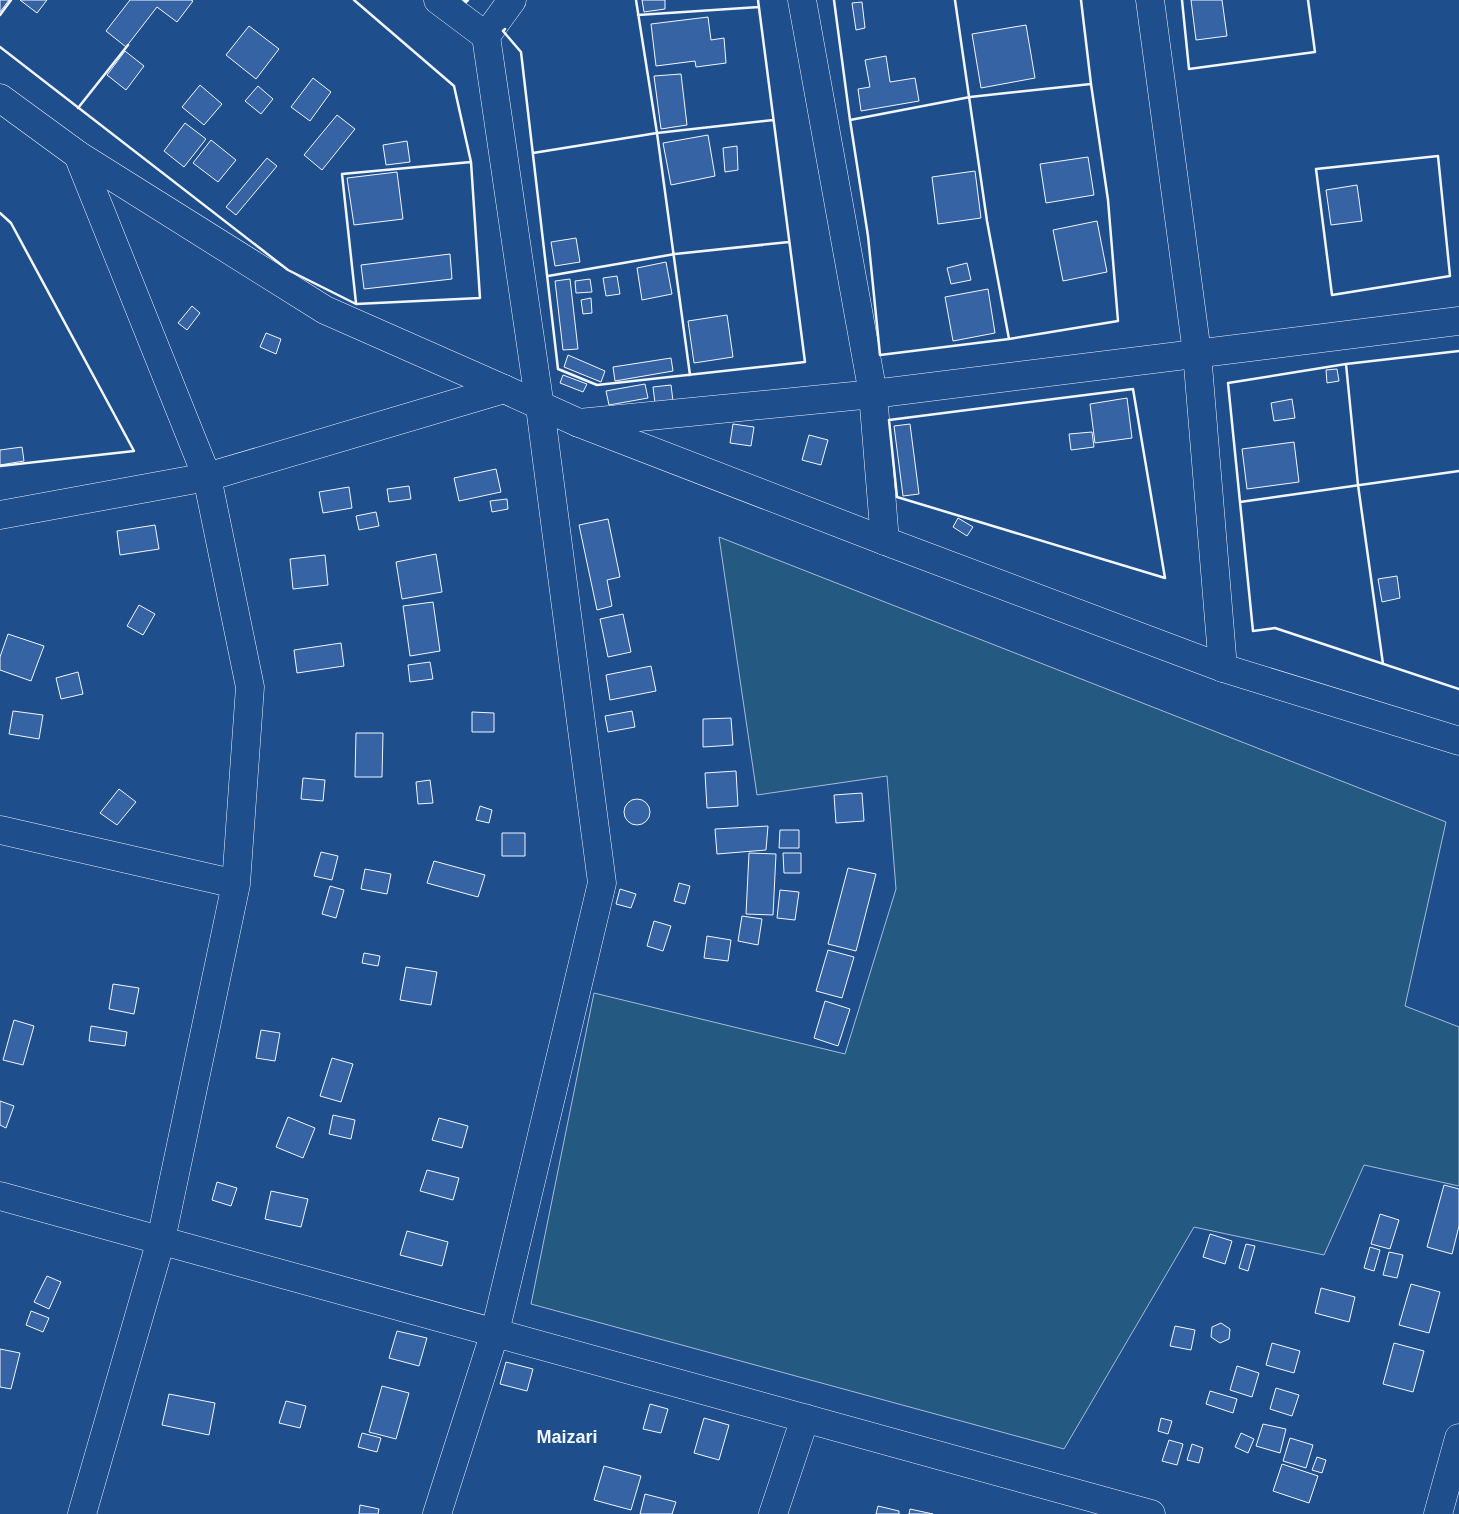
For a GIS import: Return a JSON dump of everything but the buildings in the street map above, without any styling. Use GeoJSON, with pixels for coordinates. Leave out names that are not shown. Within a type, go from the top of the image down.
{"type":"FeatureCollection","features":[{"type":"Feature","properties":{"kind":"street"},"geometry":{"type":"LineString","coordinates":[[438,0],[486,36]]}},
{"type":"Feature","properties":{"kind":"street"},"geometry":{"type":"LineString","coordinates":[[437,1514],[495,1332],[602,883],[540,407],[486,36],[512,0]]}},
{"type":"Feature","properties":{"kind":"street"},"geometry":{"type":"LineString","coordinates":[[802,0],[873,394],[885,542]]}},
{"type":"Feature","properties":{"kind":"street"},"geometry":{"type":"LineString","coordinates":[[1150,0],[1197,354],[1223,668]]}},
{"type":"Feature","properties":{"kind":"street"},"geometry":{"type":"LineString","coordinates":[[0,98],[78,155],[325,310],[504,389],[540,407],[579,424],[885,542],[1223,668],[1459,741]]}},
{"type":"Feature","properties":{"kind":"street"},"geometry":{"type":"LineString","coordinates":[[78,155],[208,477],[250,687],[236,884],[161,1240],[82,1514]]}},
{"type":"Feature","properties":{"kind":"street"},"geometry":{"type":"LineString","coordinates":[[579,424],[873,394],[1459,321]]}},
{"type":"Feature","properties":{"kind":"street"},"geometry":{"type":"LineString","coordinates":[[0,515],[208,477],[504,389]]}},
{"type":"Feature","properties":{"kind":"street"},"geometry":{"type":"LineString","coordinates":[[0,830],[236,884]]}},
{"type":"Feature","properties":{"kind":"street"},"geometry":{"type":"LineString","coordinates":[[0,1196],[805,1418],[1113,1509],[1151,1514]]}},
{"type":"Feature","properties":{"kind":"street"},"geometry":{"type":"LineString","coordinates":[[773,1514],[805,1418]]}},
{"type":"Feature","properties":{"kind":"street"},"geometry":{"type":"LineString","coordinates":[[1438,1514],[1459,1438]]}},
{"type":"Feature","properties":{"kind":"shaded area"},"geometry":{"type":"Polygon","coordinates":[[[719,537],[1446,822],[1405,1006],[1459,1027],[1459,1186],[1364,1165],[1324,1255],[1194,1227],[1064,1449],[531,1304],[594,993],[845,1054],[896,889],[887,776],[757,795],[719,537]]]}},
{"type":"Feature","properties":{"kind":"wall"},"geometry":{"type":"LineString","coordinates":[[0,15],[11,0]]}},
{"type":"Feature","properties":{"kind":"wall"},"geometry":{"type":"LineString","coordinates":[[0,47],[288,270],[356,304],[480,298],[471,162],[454,86],[354,0]]}},
{"type":"Feature","properties":{"kind":"wall"},"geometry":{"type":"LineString","coordinates":[[464,0],[466,2],[468,0]]}},
{"type":"Feature","properties":{"kind":"wall"},"geometry":{"type":"LineString","coordinates":[[636,0],[657,133],[690,375]]}},
{"type":"Feature","properties":{"kind":"wall"},"geometry":{"type":"LineString","coordinates":[[505,29],[503,31],[521,52],[558,369],[597,385],[805,362],[758,0]]}},
{"type":"Feature","properties":{"kind":"wall"},"geometry":{"type":"LineString","coordinates":[[834,0],[850,120]]}},
{"type":"Feature","properties":{"kind":"wall"},"geometry":{"type":"LineString","coordinates":[[955,0],[987,221],[1009,339]]}},
{"type":"Feature","properties":{"kind":"wall"},"geometry":{"type":"LineString","coordinates":[[1081,0],[1091,84]]}},
{"type":"Feature","properties":{"kind":"wall"},"geometry":{"type":"LineString","coordinates":[[1182,0],[1189,69],[1315,52],[1308,0]]}},
{"type":"Feature","properties":{"kind":"wall"},"geometry":{"type":"LineString","coordinates":[[638,15],[759,7]]}},
{"type":"Feature","properties":{"kind":"wall"},"geometry":{"type":"LineString","coordinates":[[78,108],[128,45]]}},
{"type":"Feature","properties":{"kind":"wall"},"geometry":{"type":"LineString","coordinates":[[1091,84],[1108,200],[1118,321],[1009,339],[880,355],[868,236],[850,120],[970,97],[1091,84]]}},
{"type":"Feature","properties":{"kind":"wall"},"geometry":{"type":"LineString","coordinates":[[533,153],[657,133],[773,120]]}},
{"type":"Feature","properties":{"kind":"wall"},"geometry":{"type":"LineString","coordinates":[[1438,156],[1450,276],[1332,295],[1316,169],[1438,156]]}},
{"type":"Feature","properties":{"kind":"wall"},"geometry":{"type":"LineString","coordinates":[[356,303],[342,174],[471,162]]}},
{"type":"Feature","properties":{"kind":"wall"},"geometry":{"type":"LineString","coordinates":[[0,213],[11,223],[134,451],[0,466]]}},
{"type":"Feature","properties":{"kind":"wall"},"geometry":{"type":"LineString","coordinates":[[548,276],[675,254],[789,242]]}},
{"type":"Feature","properties":{"kind":"wall"},"geometry":{"type":"LineString","coordinates":[[1459,351],[1346,364],[1228,383],[1253,631],[1275,628],[1459,689]]}},
{"type":"Feature","properties":{"kind":"wall"},"geometry":{"type":"LineString","coordinates":[[1346,364],[1358,485],[1383,664]]}},
{"type":"Feature","properties":{"kind":"wall"},"geometry":{"type":"LineString","coordinates":[[1133,389],[1165,578],[897,497],[889,420],[1133,389]]}},
{"type":"Feature","properties":{"kind":"wall"},"geometry":{"type":"LineString","coordinates":[[1240,502],[1459,471]]}},
{"type":"Feature","properties":{"kind":"district","name":"Maizari"},"geometry":{"type":"Point","coordinates":[567,1437]}}]}
